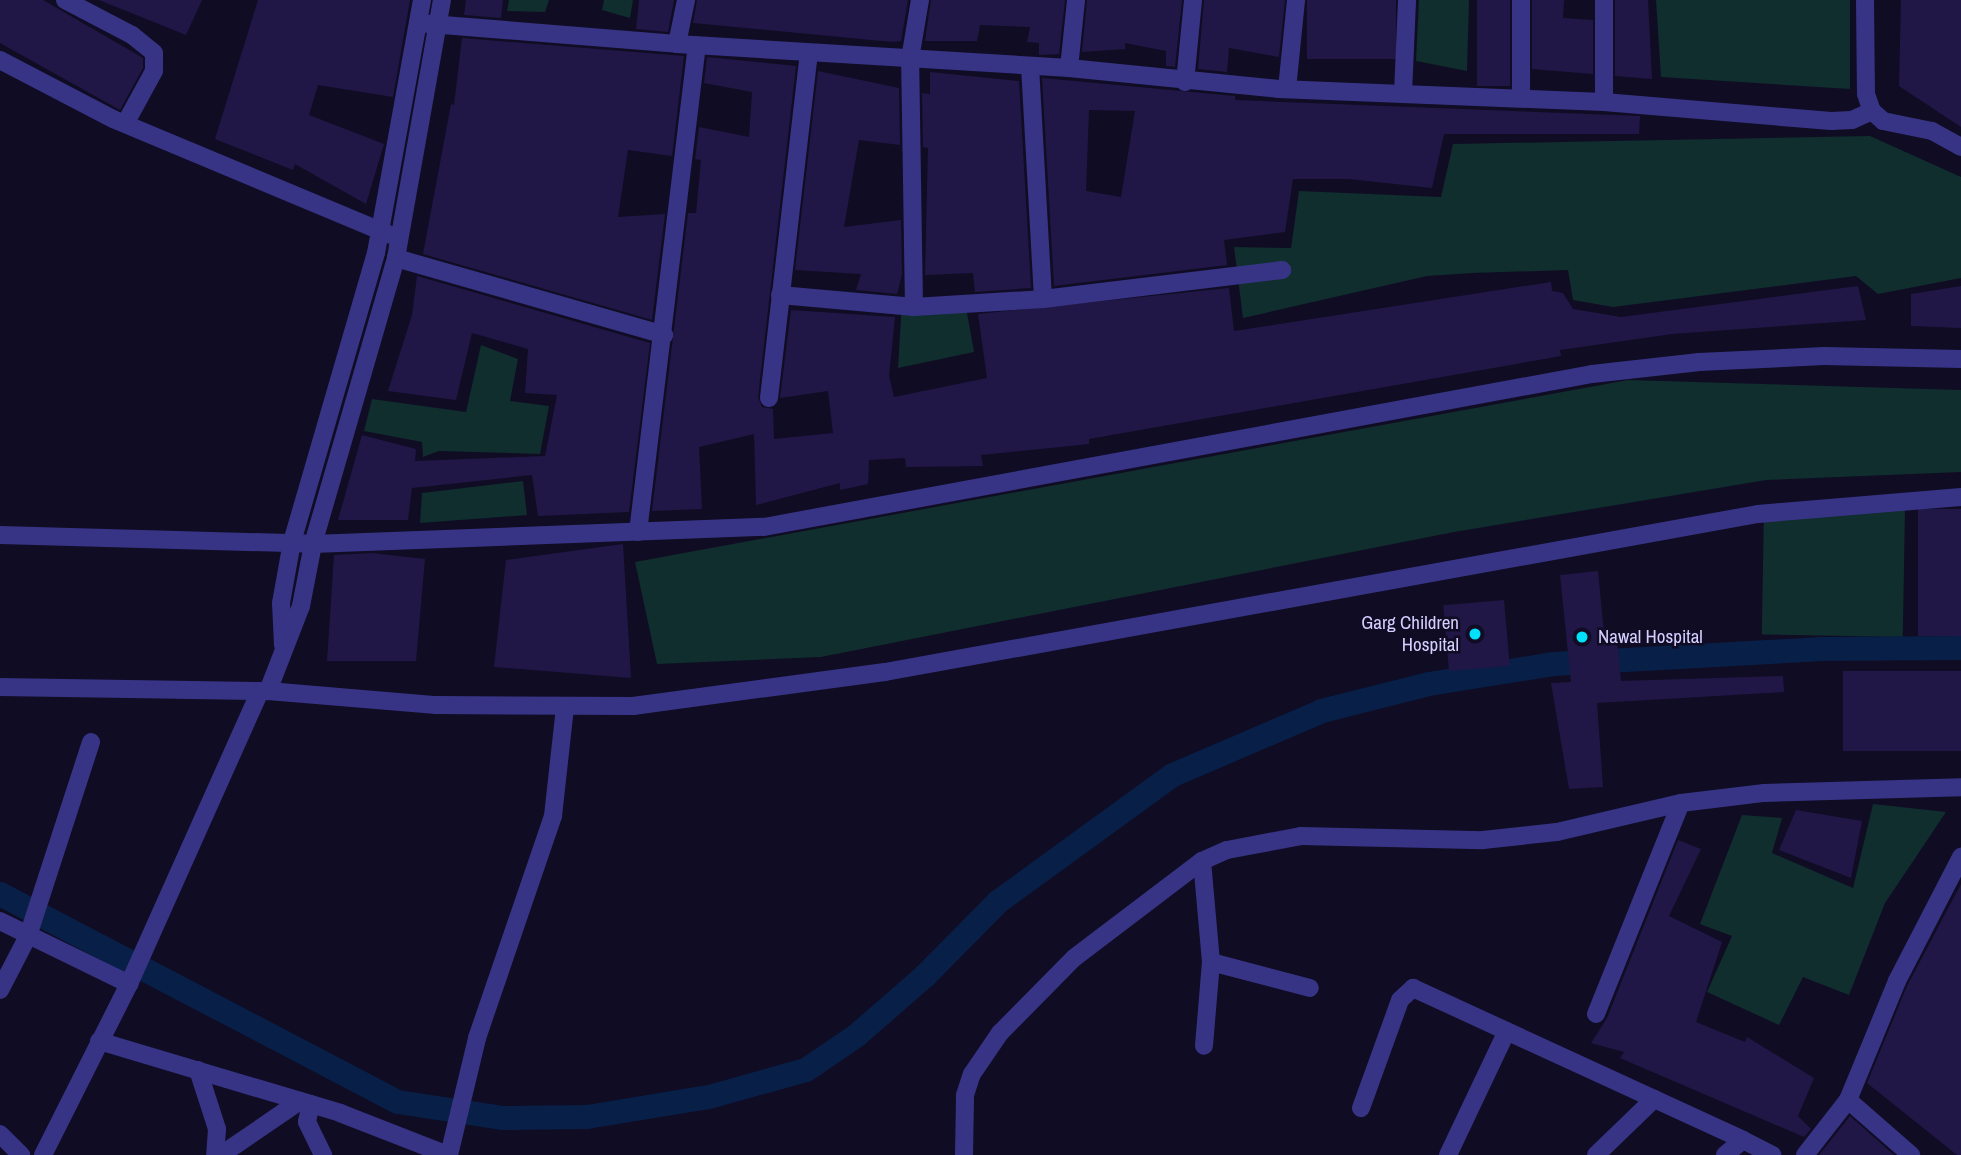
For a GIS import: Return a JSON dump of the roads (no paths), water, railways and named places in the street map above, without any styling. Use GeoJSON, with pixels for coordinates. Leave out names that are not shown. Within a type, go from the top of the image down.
{"type":"FeatureCollection","features":[{"type":"Feature","properties":{"kind":"street"},"geometry":{"type":"LineString","coordinates":[[65,0],[132,35],[154,53],[154,71],[125,124]]}},
{"type":"Feature","properties":{"kind":"street"},"geometry":{"type":"LineString","coordinates":[[283,645],[281,603],[292,542],[380,232],[422,0]]}},
{"type":"Feature","properties":{"kind":"street"},"geometry":{"type":"LineString","coordinates":[[43,1155],[129,984],[301,606],[313,544],[396,258],[442,0]]}},
{"type":"Feature","properties":{"kind":"street"},"geometry":{"type":"LineString","coordinates":[[677,44],[686,0]]}},
{"type":"Feature","properties":{"kind":"street"},"geometry":{"type":"LineString","coordinates":[[914,307],[910,59],[920,0]]}},
{"type":"Feature","properties":{"kind":"street"},"geometry":{"type":"LineString","coordinates":[[1069,68],[1076,0]]}},
{"type":"Feature","properties":{"kind":"street"},"geometry":{"type":"LineString","coordinates":[[1185,82],[1193,0]]}},
{"type":"Feature","properties":{"kind":"street"},"geometry":{"type":"LineString","coordinates":[[1287,89],[1296,0]]}},
{"type":"Feature","properties":{"kind":"street"},"geometry":{"type":"LineString","coordinates":[[1403,93],[1408,0]]}},
{"type":"Feature","properties":{"kind":"street"},"geometry":{"type":"LineString","coordinates":[[1521,0],[1521,98]]}},
{"type":"Feature","properties":{"kind":"street"},"geometry":{"type":"LineString","coordinates":[[1604,0],[1604,102]]}},
{"type":"Feature","properties":{"kind":"street"},"geometry":{"type":"LineString","coordinates":[[1865,0],[1866,94],[1872,111],[1884,121],[1932,131],[1961,147]]}},
{"type":"Feature","properties":{"kind":"street"},"geometry":{"type":"LineString","coordinates":[[418,23],[697,46],[1069,68],[1185,82],[1287,89],[1604,102],[1832,121],[1852,120],[1872,111]]}},
{"type":"Feature","properties":{"kind":"street"},"geometry":{"type":"LineString","coordinates":[[638,532],[697,46]]}},
{"type":"Feature","properties":{"kind":"street"},"geometry":{"type":"LineString","coordinates":[[769,397],[810,53]]}},
{"type":"Feature","properties":{"kind":"street"},"geometry":{"type":"LineString","coordinates":[[0,60],[125,124],[400,239]]}},
{"type":"Feature","properties":{"kind":"street"},"geometry":{"type":"LineString","coordinates":[[1030,66],[1043,299]]}},
{"type":"Feature","properties":{"kind":"street"},"geometry":{"type":"LineString","coordinates":[[396,258],[664,335]]}},
{"type":"Feature","properties":{"kind":"street"},"geometry":{"type":"LineString","coordinates":[[780,295],[914,307],[1043,299],[1282,270]]}},
{"type":"Feature","properties":{"kind":"street"},"geometry":{"type":"LineString","coordinates":[[0,535],[313,544],[638,532],[810,521],[1592,374],[1699,362],[1824,356],[1961,359]]}},
{"type":"Feature","properties":{"kind":"street"},"geometry":{"type":"LineString","coordinates":[[0,687],[264,691],[388,702],[565,708],[684,700],[885,671],[1758,514],[1961,497]]}},
{"type":"Feature","properties":{"kind":"street"},"geometry":{"type":"LineString","coordinates":[[99,1041],[305,1102],[449,1155],[477,1038],[553,816],[565,708]]}},
{"type":"Feature","properties":{"kind":"street"},"geometry":{"type":"LineString","coordinates":[[0,990],[28,936],[92,742]]}},
{"type":"Feature","properties":{"kind":"street"},"geometry":{"type":"LineString","coordinates":[[964,1155],[965,1095],[972,1074],[1000,1033],[1074,958],[1202,861],[1251,843],[1301,836],[1483,840],[1557,832],[1681,803],[1764,793],[1961,787]]}},
{"type":"Feature","properties":{"kind":"street"},"geometry":{"type":"LineString","coordinates":[[1596,1014],[1681,803]]}},
{"type":"Feature","properties":{"kind":"street"},"geometry":{"type":"LineString","coordinates":[[1805,1155],[1848,1100],[1897,981],[1961,857]]}},
{"type":"Feature","properties":{"kind":"street"},"geometry":{"type":"LineString","coordinates":[[1202,861],[1211,962],[1204,1046]]}},
{"type":"Feature","properties":{"kind":"street"},"geometry":{"type":"LineString","coordinates":[[0,921],[129,984]]}},
{"type":"Feature","properties":{"kind":"street"},"geometry":{"type":"LineString","coordinates":[[1211,962],[1310,988]]}},
{"type":"Feature","properties":{"kind":"street"},"geometry":{"type":"LineString","coordinates":[[1361,1108],[1400,1000],[1408,990],[1419,989],[1772,1155]]}},
{"type":"Feature","properties":{"kind":"street"},"geometry":{"type":"LineString","coordinates":[[1448,1155],[1507,1031]]}},
{"type":"Feature","properties":{"kind":"street"},"geometry":{"type":"LineString","coordinates":[[198,1070],[217,1129],[215,1155]]}},
{"type":"Feature","properties":{"kind":"street"},"geometry":{"type":"LineString","coordinates":[[1596,1155],[1654,1099]]}},
{"type":"Feature","properties":{"kind":"street"},"geometry":{"type":"LineString","coordinates":[[1848,1100],[1912,1155]]}},
{"type":"Feature","properties":{"kind":"street"},"geometry":{"type":"LineString","coordinates":[[221,1155],[305,1102]]}},
{"type":"Feature","properties":{"kind":"street"},"geometry":{"type":"LineString","coordinates":[[305,1102],[307,1122],[323,1155]]}},
{"type":"Feature","properties":{"kind":"street"},"geometry":{"type":"LineString","coordinates":[[0,1134],[22,1155]]}},
{"type":"Feature","properties":{"kind":"street"},"geometry":{"type":"LineString","coordinates":[[1725,1155],[1743,1140]]}},
{"type":"Feature","properties":{"kind":"waterway"},"geometry":{"type":"LineString","coordinates":[[0,894],[398,1102],[502,1118],[587,1117],[709,1097],[806,1070],[856,1036],[925,976],[998,902],[1173,775],[1322,711],[1429,684],[1554,664],[1819,649],[1961,648]]}},
{"type":"Feature","properties":{"kind":"place","name":"Garg Children Hospital"},"geometry":{"type":"Point","coordinates":[1475,634]}},
{"type":"Feature","properties":{"kind":"place","name":"Nawal Hospital"},"geometry":{"type":"Point","coordinates":[1582,637]}}]}
